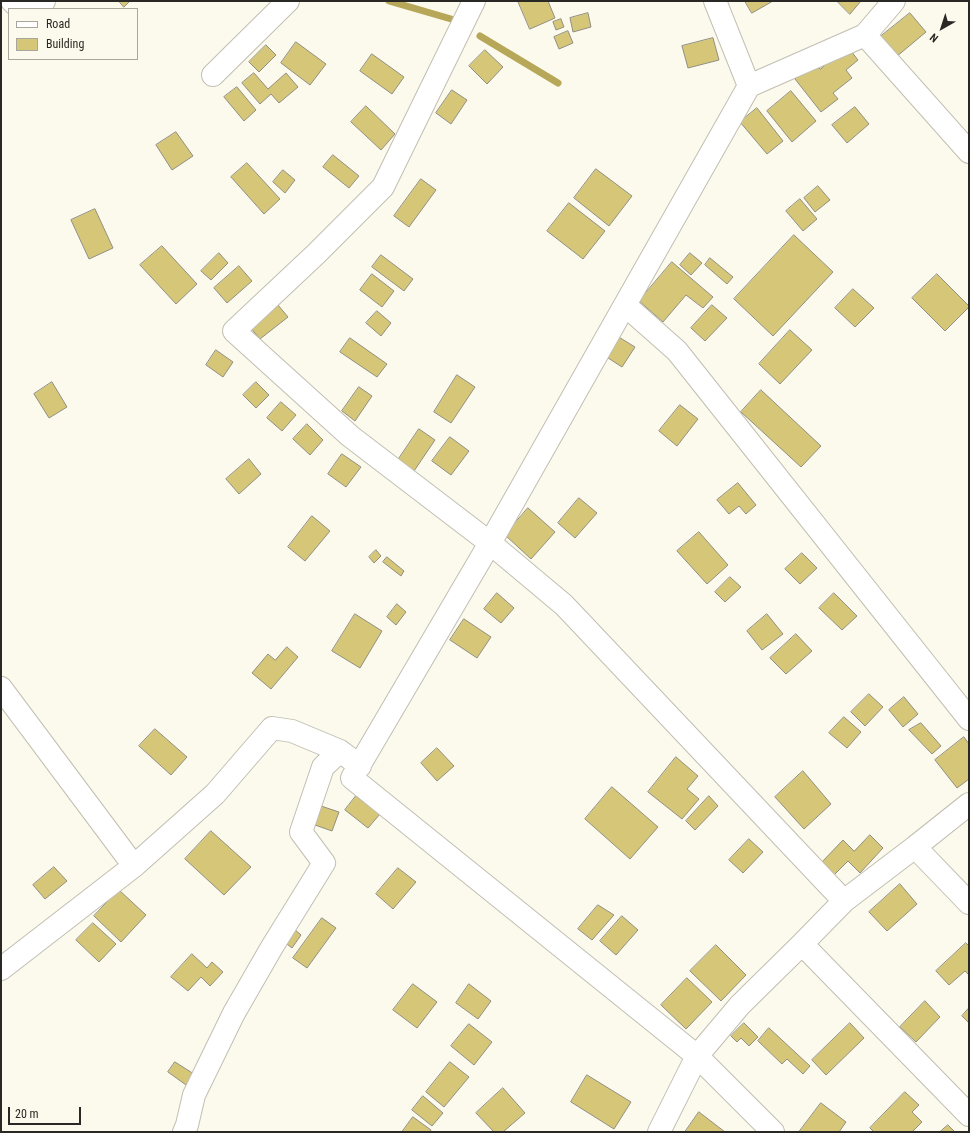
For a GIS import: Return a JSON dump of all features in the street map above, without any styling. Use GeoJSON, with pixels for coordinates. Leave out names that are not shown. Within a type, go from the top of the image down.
{"type":"FeatureCollection","features":[{"type":"Feature","properties":{"kind":"street"},"geometry":{"type":"LineString","coordinates":[[35,8],[44,1]]}},
{"type":"Feature","properties":{"kind":"street"},"geometry":{"type":"LineString","coordinates":[[213,75],[288,1]]}},
{"type":"Feature","properties":{"kind":"street"},"geometry":{"type":"LineString","coordinates":[[474,1],[383,187],[316,254],[234,331],[350,436],[490,543],[564,605],[844,901]]}},
{"type":"Feature","properties":{"kind":"street"},"geometry":{"type":"LineString","coordinates":[[715,1],[750,86]]}},
{"type":"Feature","properties":{"kind":"street"},"geometry":{"type":"LineString","coordinates":[[773,1132],[697,1056],[352,778],[490,543],[750,86],[865,35],[894,1]]}},
{"type":"Feature","properties":{"kind":"street"},"geometry":{"type":"LineString","coordinates":[[865,35],[968,150]]}},
{"type":"Feature","properties":{"kind":"street"},"geometry":{"type":"LineString","coordinates":[[625,305],[677,351],[969,719]]}},
{"type":"Feature","properties":{"kind":"street"},"geometry":{"type":"LineString","coordinates":[[1,688],[134,866]]}},
{"type":"Feature","properties":{"kind":"street"},"geometry":{"type":"LineString","coordinates":[[1,969],[134,866],[214,794],[272,728],[292,731],[340,751],[360,766]]}},
{"type":"Feature","properties":{"kind":"street"},"geometry":{"type":"LineString","coordinates":[[184,1132],[194,1095],[234,1013],[272,947],[324,863],[302,832],[324,767],[340,751]]}},
{"type":"Feature","properties":{"kind":"street"},"geometry":{"type":"LineString","coordinates":[[658,1132],[697,1056],[740,1004],[844,901],[969,804]]}},
{"type":"Feature","properties":{"kind":"street"},"geometry":{"type":"LineString","coordinates":[[915,847],[969,903]]}},
{"type":"Feature","properties":{"kind":"street"},"geometry":{"type":"LineString","coordinates":[[802,944],[969,1115]]}},
{"type":"Feature","properties":{"kind":"building"},"geometry":{"type":"Polygon","coordinates":[[[119,1],[130,1],[124,7],[119,1]]]}},
{"type":"Feature","properties":{"kind":"building"},"geometry":{"type":"Polygon","coordinates":[[[518,1],[548,1],[555,18],[530,29],[518,1]]]}},
{"type":"Feature","properties":{"kind":"building"},"geometry":{"type":"Polygon","coordinates":[[[745,1],[773,1],[752,13],[745,1]]]}},
{"type":"Feature","properties":{"kind":"building"},"geometry":{"type":"Polygon","coordinates":[[[837,1],[861,1],[850,14],[837,1]]]}},
{"type":"Feature","properties":{"kind":"building"},"geometry":{"type":"Polygon","coordinates":[[[588,13],[591,27],[573,32],[570,18],[588,13]]]}},
{"type":"Feature","properties":{"kind":"building"},"geometry":{"type":"Polygon","coordinates":[[[910,13],[926,32],[896,57],[880,37],[910,13]]]}},
{"type":"Feature","properties":{"kind":"building"},"geometry":{"type":"Polygon","coordinates":[[[561,19],[564,27],[556,30],[553,22],[561,19]]]}},
{"type":"Feature","properties":{"kind":"building"},"geometry":{"type":"Polygon","coordinates":[[[568,31],[573,43],[559,49],[554,37],[568,31]]]}},
{"type":"Feature","properties":{"kind":"building"},"geometry":{"type":"Polygon","coordinates":[[[713,38],[719,60],[688,68],[682,46],[713,38]]]}},
{"type":"Feature","properties":{"kind":"building"},"geometry":{"type":"Polygon","coordinates":[[[296,42],[326,64],[310,85],[281,63],[296,42]]]}},
{"type":"Feature","properties":{"kind":"building"},"geometry":{"type":"Polygon","coordinates":[[[266,45],[276,55],[259,72],[249,62],[266,45]]]}},
{"type":"Feature","properties":{"kind":"building"},"geometry":{"type":"Polygon","coordinates":[[[847,46],[858,60],[846,70],[852,78],[833,93],[838,99],[821,112],[795,79],[815,63],[820,69],[847,46]]]}},
{"type":"Feature","properties":{"kind":"building"},"geometry":{"type":"Polygon","coordinates":[[[485,50],[503,67],[487,84],[469,66],[485,50]]]}},
{"type":"Feature","properties":{"kind":"building"},"geometry":{"type":"Polygon","coordinates":[[[372,54],[404,77],[392,94],[360,71],[372,54]]]}},
{"type":"Feature","properties":{"kind":"building"},"geometry":{"type":"Polygon","coordinates":[[[254,73],[268,89],[286,73],[298,87],[279,103],[271,94],[260,104],[242,83],[254,73]]]}},
{"type":"Feature","properties":{"kind":"building"},"geometry":{"type":"Polygon","coordinates":[[[237,87],[256,110],[244,121],[224,97],[237,87]]]}},
{"type":"Feature","properties":{"kind":"building"},"geometry":{"type":"Polygon","coordinates":[[[452,90],[467,100],[451,124],[436,113],[452,90]]]}},
{"type":"Feature","properties":{"kind":"building"},"geometry":{"type":"Polygon","coordinates":[[[791,91],[816,121],[792,142],[767,111],[791,91]]]}},
{"type":"Feature","properties":{"kind":"building"},"geometry":{"type":"Polygon","coordinates":[[[366,106],[395,134],[381,150],[351,122],[366,106]]]}},
{"type":"Feature","properties":{"kind":"building"},"geometry":{"type":"Polygon","coordinates":[[[855,107],[869,124],[847,143],[832,125],[855,107]]]}},
{"type":"Feature","properties":{"kind":"building"},"geometry":{"type":"Polygon","coordinates":[[[757,108],[783,141],[767,154],[740,122],[757,108]]]}},
{"type":"Feature","properties":{"kind":"building"},"geometry":{"type":"Polygon","coordinates":[[[176,132],[193,156],[172,170],[156,145],[176,132]]]}},
{"type":"Feature","properties":{"kind":"building"},"geometry":{"type":"Polygon","coordinates":[[[333,155],[359,176],[349,188],[323,167],[333,155]]]}},
{"type":"Feature","properties":{"kind":"building"},"geometry":{"type":"Polygon","coordinates":[[[247,163],[280,199],[264,214],[231,177],[247,163]]]}},
{"type":"Feature","properties":{"kind":"building"},"geometry":{"type":"Polygon","coordinates":[[[596,169],[632,196],[609,226],[574,198],[596,169]]]}},
{"type":"Feature","properties":{"kind":"building"},"geometry":{"type":"Polygon","coordinates":[[[283,170],[295,180],[285,193],[273,182],[283,170]]]}},
{"type":"Feature","properties":{"kind":"building"},"geometry":{"type":"Polygon","coordinates":[[[421,179],[436,190],[409,227],[394,216],[421,179]]]}},
{"type":"Feature","properties":{"kind":"building"},"geometry":{"type":"Polygon","coordinates":[[[818,186],[830,200],[815,212],[804,198],[818,186]]]}},
{"type":"Feature","properties":{"kind":"building"},"geometry":{"type":"Polygon","coordinates":[[[800,199],[817,219],[803,231],[786,211],[800,199]]]}},
{"type":"Feature","properties":{"kind":"building"},"geometry":{"type":"Polygon","coordinates":[[[569,203],[605,231],[583,259],[547,231],[569,203]]]}},
{"type":"Feature","properties":{"kind":"building"},"geometry":{"type":"Polygon","coordinates":[[[95,209],[113,248],[89,259],[71,220],[95,209]]]}},
{"type":"Feature","properties":{"kind":"building"},"geometry":{"type":"Polygon","coordinates":[[[794,235],[833,272],[773,336],[734,299],[794,235]]]}},
{"type":"Feature","properties":{"kind":"building"},"geometry":{"type":"Polygon","coordinates":[[[162,246],[197,284],[176,304],[140,265],[162,246]]]}},
{"type":"Feature","properties":{"kind":"building"},"geometry":{"type":"Polygon","coordinates":[[[219,253],[228,263],[211,280],[201,271],[219,253]]]}},
{"type":"Feature","properties":{"kind":"building"},"geometry":{"type":"Polygon","coordinates":[[[690,253],[702,263],[691,275],[680,265],[690,253]]]}},
{"type":"Feature","properties":{"kind":"building"},"geometry":{"type":"Polygon","coordinates":[[[381,255],[413,279],[404,291],[372,267],[381,255]]]}},
{"type":"Feature","properties":{"kind":"building"},"geometry":{"type":"Polygon","coordinates":[[[710,258],[733,277],[727,284],[705,265],[710,258]]]}},
{"type":"Feature","properties":{"kind":"building"},"geometry":{"type":"Polygon","coordinates":[[[672,262],[713,297],[703,308],[686,295],[663,322],[639,301],[672,262]]]}},
{"type":"Feature","properties":{"kind":"building"},"geometry":{"type":"Polygon","coordinates":[[[239,266],[252,281],[227,303],[214,288],[239,266]]]}},
{"type":"Feature","properties":{"kind":"building"},"geometry":{"type":"Polygon","coordinates":[[[372,274],[394,291],[382,307],[360,290],[372,274]]]}},
{"type":"Feature","properties":{"kind":"building"},"geometry":{"type":"Polygon","coordinates":[[[937,274],[969,306],[945,331],[912,298],[937,274]]]}},
{"type":"Feature","properties":{"kind":"building"},"geometry":{"type":"Polygon","coordinates":[[[853,289],[874,308],[855,327],[835,308],[853,289]]]}},
{"type":"Feature","properties":{"kind":"building"},"geometry":{"type":"Polygon","coordinates":[[[278,305],[288,317],[260,339],[250,327],[278,305]]]}},
{"type":"Feature","properties":{"kind":"building"},"geometry":{"type":"Polygon","coordinates":[[[712,305],[727,318],[705,341],[691,328],[712,305]]]}},
{"type":"Feature","properties":{"kind":"building"},"geometry":{"type":"Polygon","coordinates":[[[377,311],[391,323],[381,336],[366,323],[377,311]]]}},
{"type":"Feature","properties":{"kind":"building"},"geometry":{"type":"Polygon","coordinates":[[[790,330],[812,350],[780,384],[759,364],[790,330]]]}},
{"type":"Feature","properties":{"kind":"building"},"geometry":{"type":"Polygon","coordinates":[[[617,336],[635,347],[622,367],[605,356],[617,336]]]}},
{"type":"Feature","properties":{"kind":"building"},"geometry":{"type":"Polygon","coordinates":[[[350,338],[387,364],[377,377],[340,352],[350,338]]]}},
{"type":"Feature","properties":{"kind":"building"},"geometry":{"type":"Polygon","coordinates":[[[216,350],[233,362],[223,377],[206,365],[216,350]]]}},
{"type":"Feature","properties":{"kind":"building"},"geometry":{"type":"Polygon","coordinates":[[[457,375],[475,387],[451,423],[434,412],[457,375]]]}},
{"type":"Feature","properties":{"kind":"building"},"geometry":{"type":"Polygon","coordinates":[[[52,382],[67,407],[49,418],[34,394],[52,382]]]}},
{"type":"Feature","properties":{"kind":"building"},"geometry":{"type":"Polygon","coordinates":[[[256,382],[269,395],[256,408],[243,395],[256,382]]]}},
{"type":"Feature","properties":{"kind":"building"},"geometry":{"type":"Polygon","coordinates":[[[359,387],[372,396],[355,421],[342,411],[359,387]]]}},
{"type":"Feature","properties":{"kind":"building"},"geometry":{"type":"Polygon","coordinates":[[[761,390],[821,446],[801,467],[741,412],[761,390]]]}},
{"type":"Feature","properties":{"kind":"building"},"geometry":{"type":"Polygon","coordinates":[[[281,402],[296,415],[282,431],[267,418],[281,402]]]}},
{"type":"Feature","properties":{"kind":"building"},"geometry":{"type":"Polygon","coordinates":[[[680,405],[698,419],[677,446],[659,431],[680,405]]]}},
{"type":"Feature","properties":{"kind":"building"},"geometry":{"type":"Polygon","coordinates":[[[307,424],[323,440],[310,455],[293,439],[307,424]]]}},
{"type":"Feature","properties":{"kind":"building"},"geometry":{"type":"Polygon","coordinates":[[[419,429],[435,440],[414,471],[398,460],[419,429]]]}},
{"type":"Feature","properties":{"kind":"building"},"geometry":{"type":"Polygon","coordinates":[[[450,437],[469,451],[451,475],[432,461],[450,437]]]}},
{"type":"Feature","properties":{"kind":"building"},"geometry":{"type":"Polygon","coordinates":[[[342,454],[361,467],[346,487],[328,474],[342,454]]]}},
{"type":"Feature","properties":{"kind":"building"},"geometry":{"type":"Polygon","coordinates":[[[249,459],[261,474],[239,494],[226,479],[249,459]]]}},
{"type":"Feature","properties":{"kind":"building"},"geometry":{"type":"Polygon","coordinates":[[[738,483],[756,505],[746,514],[739,506],[729,514],[717,500],[738,483]]]}},
{"type":"Feature","properties":{"kind":"building"},"geometry":{"type":"Polygon","coordinates":[[[579,498],[597,513],[575,538],[558,523],[579,498]]]}},
{"type":"Feature","properties":{"kind":"building"},"geometry":{"type":"Polygon","coordinates":[[[528,508],[555,532],[531,559],[505,535],[528,508]]]}},
{"type":"Feature","properties":{"kind":"building"},"geometry":{"type":"Polygon","coordinates":[[[312,516],[330,531],[305,561],[288,547],[312,516]]]}},
{"type":"Feature","properties":{"kind":"building"},"geometry":{"type":"Polygon","coordinates":[[[699,532],[728,565],[707,584],[677,551],[699,532]]]}},
{"type":"Feature","properties":{"kind":"building"},"geometry":{"type":"Polygon","coordinates":[[[376,550],[381,556],[374,563],[369,557],[376,550]]]}},
{"type":"Feature","properties":{"kind":"building"},"geometry":{"type":"Polygon","coordinates":[[[802,553],[817,568],[800,584],[785,569],[802,553]]]}},
{"type":"Feature","properties":{"kind":"building"},"geometry":{"type":"Polygon","coordinates":[[[387,557],[404,571],[401,576],[383,562],[387,557]]]}},
{"type":"Feature","properties":{"kind":"building"},"geometry":{"type":"Polygon","coordinates":[[[730,577],[741,587],[725,602],[715,592],[730,577]]]}},
{"type":"Feature","properties":{"kind":"building"},"geometry":{"type":"Polygon","coordinates":[[[497,593],[514,608],[501,623],[484,609],[497,593]]]}},
{"type":"Feature","properties":{"kind":"building"},"geometry":{"type":"Polygon","coordinates":[[[834,593],[857,616],[842,630],[819,608],[834,593]]]}},
{"type":"Feature","properties":{"kind":"building"},"geometry":{"type":"Polygon","coordinates":[[[397,604],[406,612],[396,625],[387,617],[397,604]]]}},
{"type":"Feature","properties":{"kind":"building"},"geometry":{"type":"Polygon","coordinates":[[[355,614],[382,631],[360,668],[332,651],[355,614]]]}},
{"type":"Feature","properties":{"kind":"building"},"geometry":{"type":"Polygon","coordinates":[[[767,614],[783,634],[762,650],[747,631],[767,614]]]}},
{"type":"Feature","properties":{"kind":"building"},"geometry":{"type":"Polygon","coordinates":[[[464,619],[491,637],[477,658],[450,640],[464,619]]]}},
{"type":"Feature","properties":{"kind":"building"},"geometry":{"type":"Polygon","coordinates":[[[796,634],[812,651],[786,674],[770,658],[796,634]]]}},
{"type":"Feature","properties":{"kind":"building"},"geometry":{"type":"Polygon","coordinates":[[[287,647],[298,657],[271,689],[252,673],[268,654],[275,660],[287,647]]]}},
{"type":"Feature","properties":{"kind":"building"},"geometry":{"type":"Polygon","coordinates":[[[869,694],[883,707],[865,726],[851,712],[869,694]]]}},
{"type":"Feature","properties":{"kind":"building"},"geometry":{"type":"Polygon","coordinates":[[[904,697],[918,714],[903,727],[889,710],[904,697]]]}},
{"type":"Feature","properties":{"kind":"building"},"geometry":{"type":"Polygon","coordinates":[[[844,717],[861,732],[847,748],[829,733],[844,717]]]}},
{"type":"Feature","properties":{"kind":"building"},"geometry":{"type":"Polygon","coordinates":[[[921,723],[941,746],[932,754],[909,730],[921,723]]]}},
{"type":"Feature","properties":{"kind":"building"},"geometry":{"type":"Polygon","coordinates":[[[155,729],[187,757],[171,775],[139,746],[155,729]]]}},
{"type":"Feature","properties":{"kind":"building"},"geometry":{"type":"Polygon","coordinates":[[[964,737],[969,744],[969,779],[957,788],[935,760],[964,737]]]}},
{"type":"Feature","properties":{"kind":"building"},"geometry":{"type":"Polygon","coordinates":[[[437,748],[454,766],[437,781],[421,763],[437,748]]]}},
{"type":"Feature","properties":{"kind":"building"},"geometry":{"type":"Polygon","coordinates":[[[676,757],[698,776],[687,789],[699,799],[682,819],[648,792],[676,757]]]}},
{"type":"Feature","properties":{"kind":"building"},"geometry":{"type":"Polygon","coordinates":[[[803,771],[831,804],[804,829],[775,797],[803,771]]]}},
{"type":"Feature","properties":{"kind":"building"},"geometry":{"type":"Polygon","coordinates":[[[612,787],[658,827],[630,859],[585,819],[612,787]]]}},
{"type":"Feature","properties":{"kind":"building"},"geometry":{"type":"Polygon","coordinates":[[[356,796],[380,814],[368,828],[345,810],[356,796]]]}},
{"type":"Feature","properties":{"kind":"building"},"geometry":{"type":"Polygon","coordinates":[[[709,796],[718,806],[695,830],[686,821],[709,796]]]}},
{"type":"Feature","properties":{"kind":"building"},"geometry":{"type":"Polygon","coordinates":[[[321,806],[339,812],[332,831],[315,825],[321,806]]]}},
{"type":"Feature","properties":{"kind":"building"},"geometry":{"type":"Polygon","coordinates":[[[211,831],[251,867],[224,895],[185,859],[211,831]]]}},
{"type":"Feature","properties":{"kind":"building"},"geometry":{"type":"Polygon","coordinates":[[[870,835],[883,848],[860,873],[848,861],[834,875],[821,863],[843,840],[854,851],[870,835]]]}},
{"type":"Feature","properties":{"kind":"building"},"geometry":{"type":"Polygon","coordinates":[[[749,839],[763,852],[743,873],[729,860],[749,839]]]}},
{"type":"Feature","properties":{"kind":"building"},"geometry":{"type":"Polygon","coordinates":[[[54,867],[67,881],[45,899],[33,885],[54,867]]]}},
{"type":"Feature","properties":{"kind":"building"},"geometry":{"type":"Polygon","coordinates":[[[398,868],[416,882],[393,909],[376,894],[398,868]]]}},
{"type":"Feature","properties":{"kind":"building"},"geometry":{"type":"Polygon","coordinates":[[[900,884],[917,904],[887,931],[869,912],[900,884]]]}},
{"type":"Feature","properties":{"kind":"building"},"geometry":{"type":"Polygon","coordinates":[[[119,890],[146,915],[121,942],[94,916],[119,890]]]}},
{"type":"Feature","properties":{"kind":"building"},"geometry":{"type":"Polygon","coordinates":[[[598,905],[614,915],[592,940],[578,929],[598,905]]]}},
{"type":"Feature","properties":{"kind":"building"},"geometry":{"type":"Polygon","coordinates":[[[622,916],[638,930],[616,955],[600,941],[622,916]]]}},
{"type":"Feature","properties":{"kind":"building"},"geometry":{"type":"Polygon","coordinates":[[[322,918],[336,928],[307,968],[293,958],[322,918]]]}},
{"type":"Feature","properties":{"kind":"building"},"geometry":{"type":"Polygon","coordinates":[[[93,923],[116,944],[99,962],[76,940],[93,923]]]}},
{"type":"Feature","properties":{"kind":"building"},"geometry":{"type":"Polygon","coordinates":[[[293,928],[301,935],[292,948],[283,941],[293,928]]]}},
{"type":"Feature","properties":{"kind":"building"},"geometry":{"type":"Polygon","coordinates":[[[966,943],[969,946],[969,975],[965,971],[949,985],[936,971],[966,943]]]}},
{"type":"Feature","properties":{"kind":"building"},"geometry":{"type":"Polygon","coordinates":[[[716,945],[746,975],[721,1001],[690,971],[716,945]]]}},
{"type":"Feature","properties":{"kind":"building"},"geometry":{"type":"Polygon","coordinates":[[[192,954],[207,968],[212,962],[223,972],[210,986],[201,977],[188,991],[171,977],[192,954]]]}},
{"type":"Feature","properties":{"kind":"building"},"geometry":{"type":"Polygon","coordinates":[[[687,978],[712,1002],[686,1029],[661,1005],[687,978]]]}},
{"type":"Feature","properties":{"kind":"building"},"geometry":{"type":"Polygon","coordinates":[[[413,984],[437,1002],[417,1028],[393,1010],[413,984]]]}},
{"type":"Feature","properties":{"kind":"building"},"geometry":{"type":"Polygon","coordinates":[[[469,984],[491,1001],[478,1019],[456,1003],[469,984]]]}},
{"type":"Feature","properties":{"kind":"building"},"geometry":{"type":"Polygon","coordinates":[[[925,1001],[940,1017],[916,1042],[900,1027],[925,1001]]]}},
{"type":"Feature","properties":{"kind":"building"},"geometry":{"type":"Polygon","coordinates":[[[969,1008],[969,1023],[962,1016],[969,1008]]]}},
{"type":"Feature","properties":{"kind":"building"},"geometry":{"type":"Polygon","coordinates":[[[744,1023],[758,1037],[749,1046],[741,1038],[737,1042],[731,1036],[744,1023]]]}},
{"type":"Feature","properties":{"kind":"building"},"geometry":{"type":"Polygon","coordinates":[[[850,1023],[864,1038],[826,1075],[812,1060],[850,1023]]]}},
{"type":"Feature","properties":{"kind":"building"},"geometry":{"type":"Polygon","coordinates":[[[469,1024],[492,1042],[474,1065],[451,1046],[469,1024]]]}},
{"type":"Feature","properties":{"kind":"building"},"geometry":{"type":"Polygon","coordinates":[[[769,1028],[810,1066],[803,1074],[787,1059],[782,1064],[758,1041],[769,1028]]]}},
{"type":"Feature","properties":{"kind":"building"},"geometry":{"type":"Polygon","coordinates":[[[175,1062],[194,1074],[186,1085],[168,1072],[175,1062]]]}},
{"type":"Feature","properties":{"kind":"building"},"geometry":{"type":"Polygon","coordinates":[[[450,1062],[469,1077],[444,1107],[426,1092],[450,1062]]]}},
{"type":"Feature","properties":{"kind":"building"},"geometry":{"type":"Polygon","coordinates":[[[587,1075],[631,1102],[614,1129],[571,1102],[587,1075]]]}},
{"type":"Feature","properties":{"kind":"building"},"geometry":{"type":"Polygon","coordinates":[[[503,1088],[525,1113],[503,1132],[494,1132],[476,1113],[503,1088]]]}},
{"type":"Feature","properties":{"kind":"building"},"geometry":{"type":"Polygon","coordinates":[[[905,1092],[919,1105],[912,1112],[922,1122],[912,1132],[874,1132],[870,1128],[905,1092]]]}},
{"type":"Feature","properties":{"kind":"building"},"geometry":{"type":"Polygon","coordinates":[[[423,1096],[443,1113],[432,1126],[412,1110],[423,1096]]]}},
{"type":"Feature","properties":{"kind":"building"},"geometry":{"type":"Polygon","coordinates":[[[821,1103],[846,1122],[839,1132],[799,1132],[821,1103]]]}},
{"type":"Feature","properties":{"kind":"building"},"geometry":{"type":"Polygon","coordinates":[[[699,1112],[725,1132],[685,1132],[699,1112]]]}},
{"type":"Feature","properties":{"kind":"building"},"geometry":{"type":"Polygon","coordinates":[[[413,1117],[431,1130],[430,1132],[402,1132],[413,1117]]]}},
{"type":"Feature","properties":{"kind":"building"},"geometry":{"type":"Polygon","coordinates":[[[948,1125],[955,1132],[940,1132],[948,1125]]]}},
{"type":"Feature","properties":{"kind":"waterway"},"geometry":{"type":"LineString","coordinates":[[389,1],[451,19]]}},
{"type":"Feature","properties":{"kind":"waterway"},"geometry":{"type":"LineString","coordinates":[[480,36],[558,83]]}}]}
